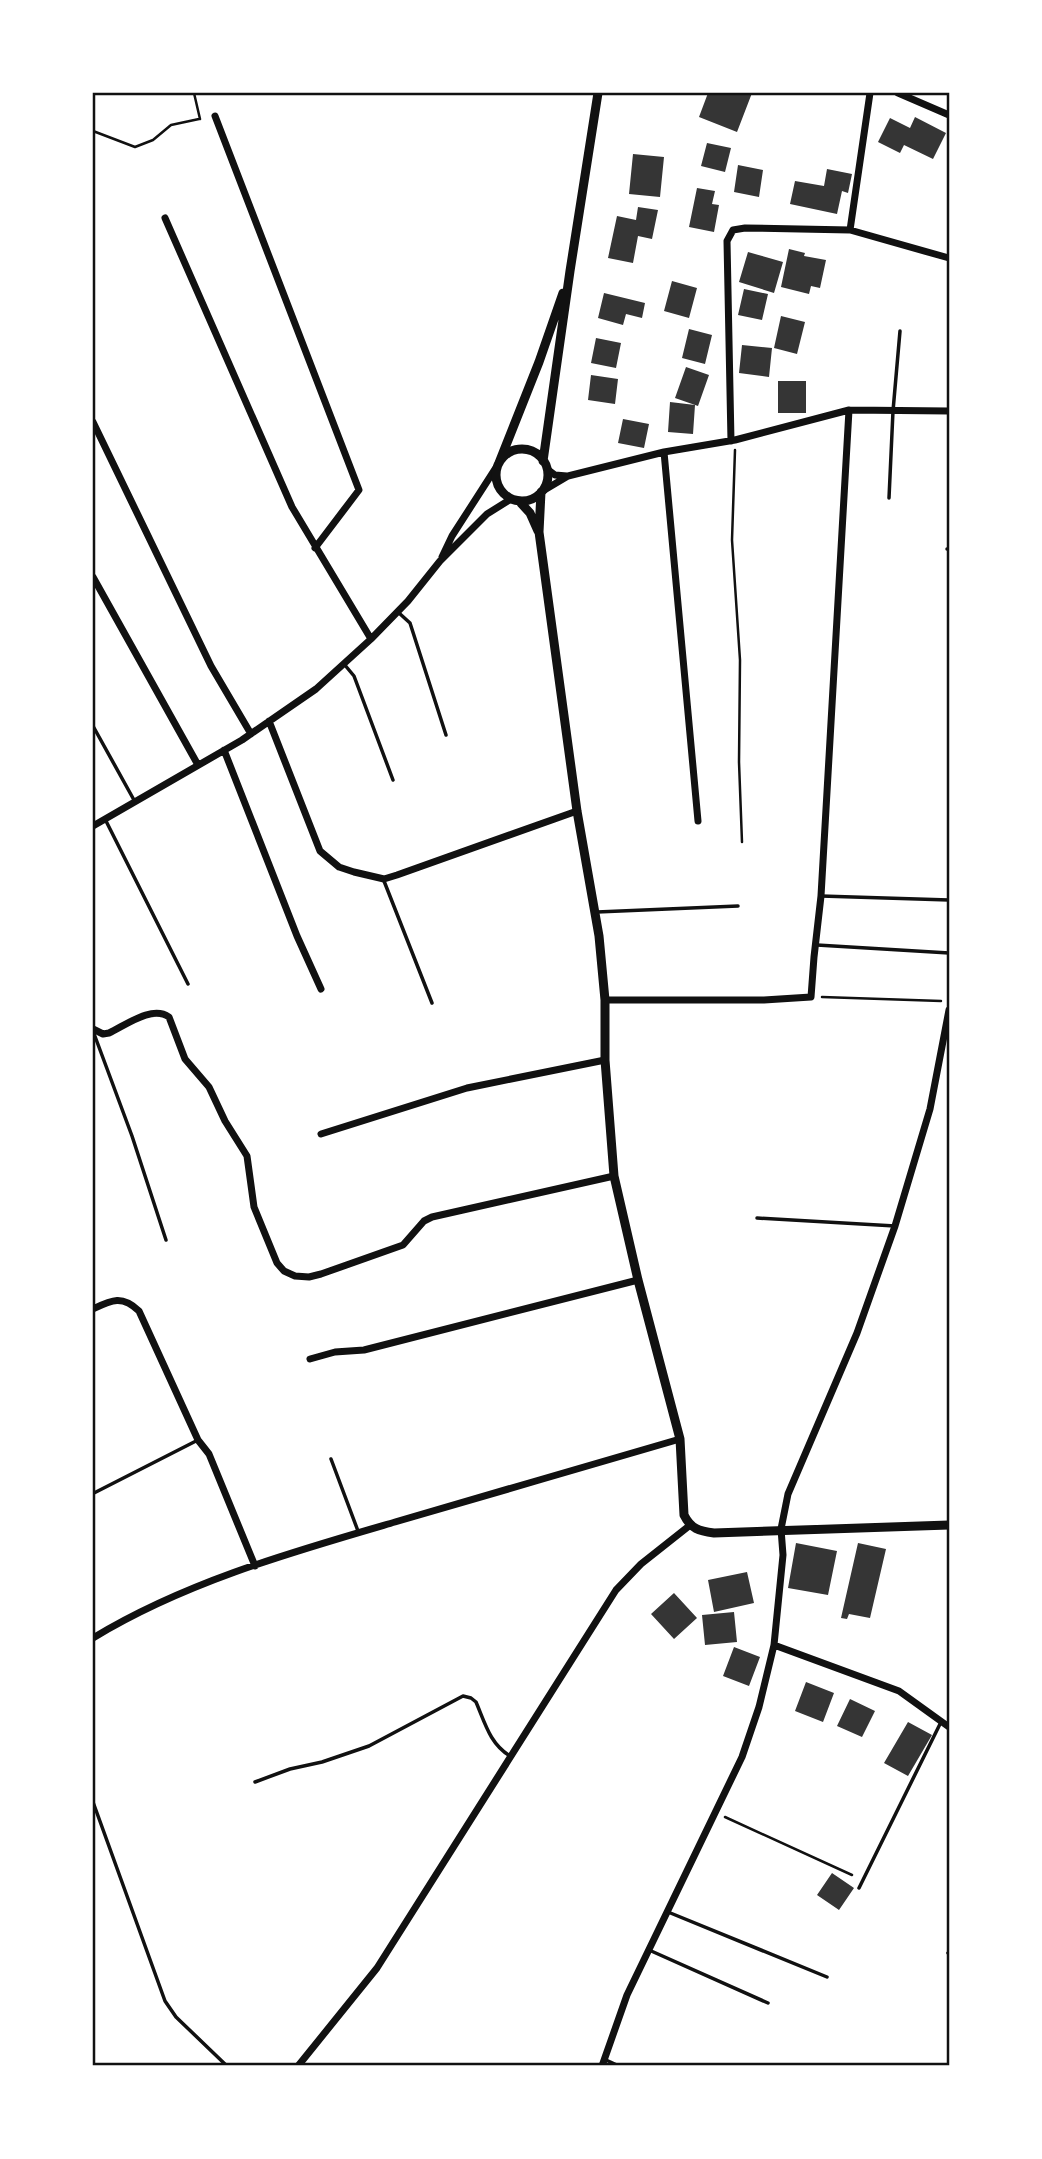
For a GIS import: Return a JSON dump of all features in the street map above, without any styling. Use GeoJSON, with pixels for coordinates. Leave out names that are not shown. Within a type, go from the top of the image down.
{"type":"FeatureCollection","features":[{"type":"Feature","properties":{"kind":"street"},"geometry":{"type":"LineString","coordinates":[[598,93],[570,271],[545,465],[548,477],[541,492],[539,532],[577,811],[595,912],[605,1000],[605,1060],[614,1176],[680,1439],[684,1516],[689,1525],[699,1531],[713,1533],[949,1525]]}},
{"type":"Feature","properties":{"kind":"street"},"geometry":{"type":"LineString","coordinates":[[850,230],[870,93]]}},
{"type":"Feature","properties":{"kind":"street"},"geometry":{"type":"LineString","coordinates":[[898,93],[949,115]]}},
{"type":"Feature","properties":{"kind":"street"},"geometry":{"type":"LineString","coordinates":[[215,116],[359,490],[315,548]]}},
{"type":"Feature","properties":{"kind":"street"},"geometry":{"type":"LineString","coordinates":[[165,218],[292,507],[371,639]]}},
{"type":"Feature","properties":{"kind":"street"},"geometry":{"type":"LineString","coordinates":[[733,440],[727,241],[733,230],[850,230],[949,258]]}},
{"type":"Feature","properties":{"kind":"street"},"geometry":{"type":"LineString","coordinates":[[539,532],[530,513],[504,494],[496,479],[499,463],[539,362],[570,271]]}},
{"type":"Feature","properties":{"kind":"street"},"geometry":{"type":"LineString","coordinates":[[605,1000],[764,1000],[811,997],[821,896],[849,410]]}},
{"type":"Feature","properties":{"kind":"street"},"geometry":{"type":"LineString","coordinates":[[93,826],[251,734],[316,690],[371,639],[440,561],[487,514],[515,500],[535,498],[568,476],[664,452],[733,440],[849,410],[949,411]]}},
{"type":"Feature","properties":{"kind":"street"},"geometry":{"type":"LineString","coordinates":[[93,422],[211,666],[251,734]]}},
{"type":"Feature","properties":{"kind":"street"},"geometry":{"type":"LineString","coordinates":[[440,561],[452,536],[505,456],[521,449],[537,454],[555,475],[568,476]]}},
{"type":"Feature","properties":{"kind":"street"},"geometry":{"type":"LineString","coordinates":[[664,452],[698,821]]}},
{"type":"Feature","properties":{"kind":"street"},"geometry":{"type":"LineString","coordinates":[[93,577],[198,765]]}},
{"type":"Feature","properties":{"kind":"street"},"geometry":{"type":"LineString","coordinates":[[270,721],[320,851],[339,867],[384,879],[577,811]]}},
{"type":"Feature","properties":{"kind":"street"},"geometry":{"type":"LineString","coordinates":[[224,750],[297,936],[321,989]]}},
{"type":"Feature","properties":{"kind":"street"},"geometry":{"type":"LineString","coordinates":[[603,2063],[627,1995],[742,1757],[759,1707],[774,1645],[783,1555],[781,1529],[788,1494],[857,1333],[895,1226],[930,1110],[949,1010]]}},
{"type":"Feature","properties":{"kind":"street"},"geometry":{"type":"LineString","coordinates":[[93,1029],[103,1034],[154,1013],[166,1014],[169,1017],[185,1059],[209,1087],[225,1121],[247,1156],[254,1207],[277,1263],[284,1271],[295,1276],[321,1274],[403,1245],[424,1221],[432,1217],[614,1176]]}},
{"type":"Feature","properties":{"kind":"street"},"geometry":{"type":"LineString","coordinates":[[321,1134],[467,1088],[605,1060]]}},
{"type":"Feature","properties":{"kind":"street"},"geometry":{"type":"LineString","coordinates":[[310,1359],[335,1352],[364,1350],[638,1280]]}},
{"type":"Feature","properties":{"kind":"street"},"geometry":{"type":"LineString","coordinates":[[93,1308],[119,1299],[131,1303],[139,1311],[198,1440],[209,1454],[255,1566]]}},
{"type":"Feature","properties":{"kind":"street"},"geometry":{"type":"LineString","coordinates":[[93,1638],[171,1597],[255,1566],[680,1439]]}},
{"type":"Feature","properties":{"kind":"street"},"geometry":{"type":"LineString","coordinates":[[298,2066],[377,1968],[616,1590],[641,1564],[689,1525]]}},
{"type":"Feature","properties":{"kind":"street"},"geometry":{"type":"LineString","coordinates":[[774,1645],[899,1691],[949,1727]]}},
{"type":"Feature","properties":{"kind":"lane"},"geometry":{"type":"LineString","coordinates":[[889,498],[892,411],[900,331]]}},
{"type":"Feature","properties":{"kind":"lane"},"geometry":{"type":"LineString","coordinates":[[397,612],[410,623],[446,735]]}},
{"type":"Feature","properties":{"kind":"lane"},"geometry":{"type":"LineString","coordinates":[[344,664],[354,676],[393,779]]}},
{"type":"Feature","properties":{"kind":"lane"},"geometry":{"type":"LineString","coordinates":[[93,726],[135,802]]}},
{"type":"Feature","properties":{"kind":"lane"},"geometry":{"type":"LineString","coordinates":[[105,819],[188,984]]}},
{"type":"Feature","properties":{"kind":"lane"},"geometry":{"type":"LineString","coordinates":[[384,879],[432,1003]]}},
{"type":"Feature","properties":{"kind":"lane"},"geometry":{"type":"LineString","coordinates":[[821,896],[949,900]]}},
{"type":"Feature","properties":{"kind":"lane"},"geometry":{"type":"LineString","coordinates":[[595,912],[738,906]]}},
{"type":"Feature","properties":{"kind":"lane"},"geometry":{"type":"LineString","coordinates":[[815,945],[949,953]]}},
{"type":"Feature","properties":{"kind":"lane"},"geometry":{"type":"LineString","coordinates":[[93,1029],[166,1240]]}},
{"type":"Feature","properties":{"kind":"lane"},"geometry":{"type":"LineString","coordinates":[[757,1217],[895,1226]]}},
{"type":"Feature","properties":{"kind":"lane"},"geometry":{"type":"LineString","coordinates":[[94,1493],[198,1440]]}},
{"type":"Feature","properties":{"kind":"lane"},"geometry":{"type":"LineString","coordinates":[[331,1459],[359,1533]]}},
{"type":"Feature","properties":{"kind":"lane"},"geometry":{"type":"LineString","coordinates":[[255,1782],[369,1746],[463,1696],[476,1702],[492,1740],[498,1749],[510,1756]]}},
{"type":"Feature","properties":{"kind":"lane"},"geometry":{"type":"LineString","coordinates":[[859,1888],[941,1722]]}},
{"type":"Feature","properties":{"kind":"lane"},"geometry":{"type":"LineString","coordinates":[[93,1802],[165,2001],[176,2017],[227,2066]]}},
{"type":"Feature","properties":{"kind":"lane"},"geometry":{"type":"LineString","coordinates":[[668,1912],[827,1977]]}},
{"type":"Feature","properties":{"kind":"lane"},"geometry":{"type":"LineString","coordinates":[[649,1950],[768,2003]]}},
{"type":"Feature","properties":{"kind":"lane"},"geometry":{"type":"LineString","coordinates":[[603,2063],[619,2066]]}},
{"type":"Feature","properties":{"kind":"path"},"geometry":{"type":"LineString","coordinates":[[194,93],[199,119]]}},
{"type":"Feature","properties":{"kind":"path"},"geometry":{"type":"LineString","coordinates":[[93,131],[135,148],[153,140],[171,125],[215,116]]}},
{"type":"Feature","properties":{"kind":"path"},"geometry":{"type":"LineString","coordinates":[[733,440],[732,540],[740,660],[739,762],[742,842]]}},
{"type":"Feature","properties":{"kind":"path"},"geometry":{"type":"LineString","coordinates":[[811,997],[949,1002]]}},
{"type":"Feature","properties":{"kind":"path"},"geometry":{"type":"LineString","coordinates":[[715,1813],[863,1880]]}},
{"type":"Feature","properties":{"kind":"building"},"geometry":{"type":"Polygon","coordinates":[[[708,93],[752,93],[737,132],[699,117],[708,93]]]}},
{"type":"Feature","properties":{"kind":"building"},"geometry":{"type":"Polygon","coordinates":[[[915,117],[946,133],[933,159],[904,145],[900,153],[878,142],[890,118],[910,128],[915,117]]]}},
{"type":"Feature","properties":{"kind":"building"},"geometry":{"type":"Polygon","coordinates":[[[707,143],[731,148],[725,172],[701,166],[707,143]]]}},
{"type":"Feature","properties":{"kind":"building"},"geometry":{"type":"Polygon","coordinates":[[[633,154],[664,157],[660,197],[629,194],[633,154]]]}},
{"type":"Feature","properties":{"kind":"building"},"geometry":{"type":"Polygon","coordinates":[[[738,165],[763,170],[759,197],[734,192],[738,165]]]}},
{"type":"Feature","properties":{"kind":"building"},"geometry":{"type":"Polygon","coordinates":[[[827,169],[852,174],[848,193],[842,191],[837,214],[790,204],[795,181],[824,186],[827,169]]]}},
{"type":"Feature","properties":{"kind":"building"},"geometry":{"type":"Polygon","coordinates":[[[697,188],[715,191],[712,204],[719,205],[714,232],[689,227],[697,188]]]}},
{"type":"Feature","properties":{"kind":"building"},"geometry":{"type":"Polygon","coordinates":[[[638,207],[658,210],[652,239],[638,236],[633,263],[608,258],[617,216],[636,220],[638,207]]]}},
{"type":"Feature","properties":{"kind":"building"},"geometry":{"type":"Polygon","coordinates":[[[789,249],[805,253],[804,256],[826,260],[820,288],[811,286],[809,294],[781,287],[789,249]]]}},
{"type":"Feature","properties":{"kind":"building"},"geometry":{"type":"Polygon","coordinates":[[[748,252],[783,262],[774,293],[739,282],[748,252]]]}},
{"type":"Feature","properties":{"kind":"building"},"geometry":{"type":"Polygon","coordinates":[[[672,281],[697,288],[689,318],[664,311],[672,281]]]}},
{"type":"Feature","properties":{"kind":"building"},"geometry":{"type":"Polygon","coordinates":[[[744,289],[768,294],[762,320],[738,315],[744,289]]]}},
{"type":"Feature","properties":{"kind":"building"},"geometry":{"type":"Polygon","coordinates":[[[604,293],[645,303],[642,318],[626,314],[623,325],[598,318],[604,293]]]}},
{"type":"Feature","properties":{"kind":"building"},"geometry":{"type":"Polygon","coordinates":[[[781,316],[805,322],[797,354],[774,348],[781,316]]]}},
{"type":"Feature","properties":{"kind":"building"},"geometry":{"type":"Polygon","coordinates":[[[689,329],[712,335],[705,364],[682,358],[689,329]]]}},
{"type":"Feature","properties":{"kind":"building"},"geometry":{"type":"Polygon","coordinates":[[[596,338],[621,343],[616,368],[591,363],[596,338]]]}},
{"type":"Feature","properties":{"kind":"building"},"geometry":{"type":"Polygon","coordinates":[[[742,345],[772,348],[769,377],[739,373],[742,345]]]}},
{"type":"Feature","properties":{"kind":"building"},"geometry":{"type":"Polygon","coordinates":[[[686,367],[709,375],[698,406],[675,398],[686,367]]]}},
{"type":"Feature","properties":{"kind":"building"},"geometry":{"type":"Polygon","coordinates":[[[591,375],[618,379],[615,404],[588,400],[591,375]]]}},
{"type":"Feature","properties":{"kind":"building"},"geometry":{"type":"Polygon","coordinates":[[[778,381],[806,381],[806,413],[778,413],[778,381]]]}},
{"type":"Feature","properties":{"kind":"building"},"geometry":{"type":"Polygon","coordinates":[[[670,402],[695,405],[693,434],[668,432],[670,402]]]}},
{"type":"Feature","properties":{"kind":"building"},"geometry":{"type":"Polygon","coordinates":[[[623,419],[649,424],[644,448],[618,443],[623,419]]]}},
{"type":"Feature","properties":{"kind":"building"},"geometry":{"type":"Polygon","coordinates":[[[796,1543],[837,1551],[828,1595],[788,1588],[796,1543]]]}},
{"type":"Feature","properties":{"kind":"building"},"geometry":{"type":"Polygon","coordinates":[[[858,1543],[886,1549],[870,1618],[849,1614],[847,1619],[841,1618],[858,1543]]]}},
{"type":"Feature","properties":{"kind":"building"},"geometry":{"type":"Polygon","coordinates":[[[747,1572],[754,1603],[714,1612],[708,1580],[747,1572]]]}},
{"type":"Feature","properties":{"kind":"building"},"geometry":{"type":"Polygon","coordinates":[[[674,1593],[697,1618],[674,1639],[651,1614],[674,1593]]]}},
{"type":"Feature","properties":{"kind":"building"},"geometry":{"type":"Polygon","coordinates":[[[734,1612],[737,1642],[705,1645],[702,1615],[734,1612]]]}},
{"type":"Feature","properties":{"kind":"building"},"geometry":{"type":"Polygon","coordinates":[[[734,1647],[760,1657],[749,1686],[723,1676],[734,1647]]]}},
{"type":"Feature","properties":{"kind":"building"},"geometry":{"type":"Polygon","coordinates":[[[806,1682],[834,1693],[823,1722],[795,1711],[806,1682]]]}},
{"type":"Feature","properties":{"kind":"building"},"geometry":{"type":"Polygon","coordinates":[[[850,1699],[875,1711],[862,1737],[837,1726],[850,1699]]]}},
{"type":"Feature","properties":{"kind":"building"},"geometry":{"type":"Polygon","coordinates":[[[908,1722],[932,1735],[908,1776],[884,1763],[908,1722]]]}},
{"type":"Feature","properties":{"kind":"building"},"geometry":{"type":"Polygon","coordinates":[[[832,1873],[854,1888],[839,1910],[817,1895],[832,1873]]]}}]}
